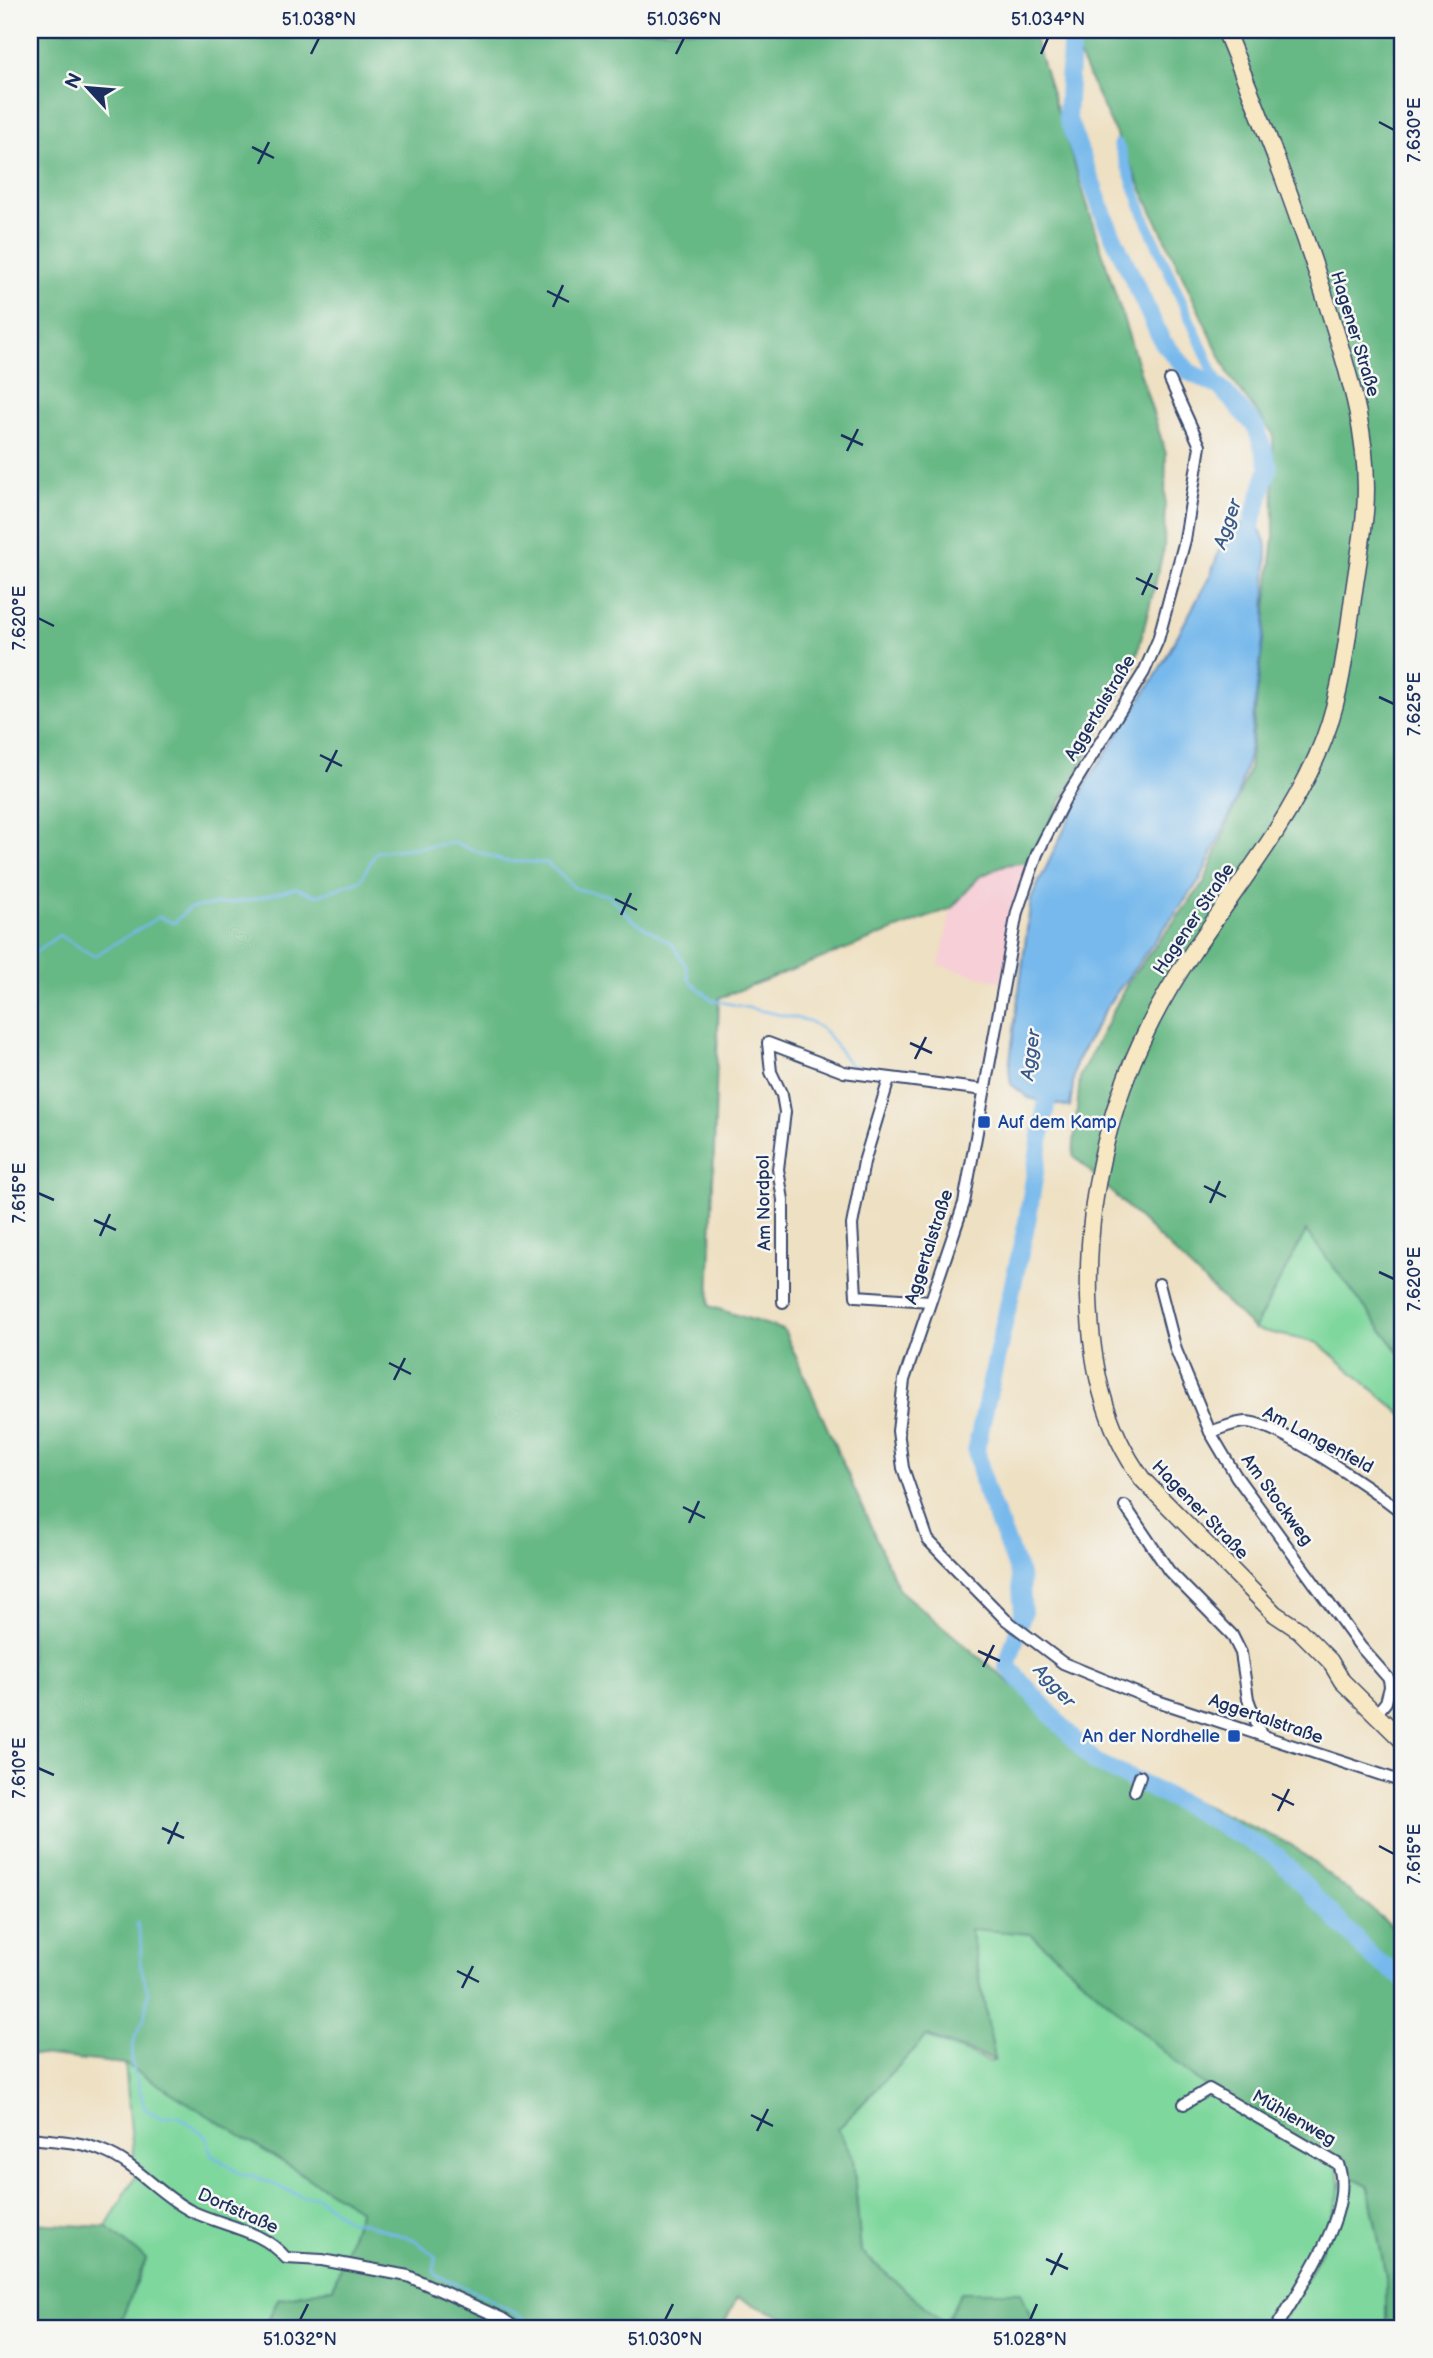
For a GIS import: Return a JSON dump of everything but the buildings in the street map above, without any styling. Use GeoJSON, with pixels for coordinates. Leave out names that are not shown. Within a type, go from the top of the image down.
{"type":"FeatureCollection","features":[{"type":"Feature","properties":{"kind":"main road","name":"Hagener Straße"},"geometry":{"type":"LineString","coordinates":[[1224,30],[1294,199],[1356,397],[1365,459],[1365,513],[1338,695],[1318,754],[1275,836],[1192,953],[1153,1016],[1128,1067],[1110,1120],[1095,1183],[1090,1224],[1093,1354],[1108,1418],[1128,1460],[1143,1480],[1275,1614],[1307,1638],[1331,1661],[1342,1681],[1403,1741]]}},
{"type":"Feature","properties":{"kind":"street","name":"Aggertalstraße"},"geometry":{"type":"LineString","coordinates":[[1170,380],[1200,446],[1185,540],[1158,640],[1144,672],[1065,799],[1037,853],[1017,912],[964,1203],[904,1380],[898,1431],[903,1468],[928,1539],[1005,1619],[1063,1663],[1151,1699],[1403,1783]]}},
{"type":"Feature","properties":{"kind":"street","name":"Am Nordpol"},"geometry":{"type":"LineString","coordinates":[[783,1302],[783,1200],[778,1169],[785,1112],[782,1096],[771,1072],[768,1043],[826,1066],[890,1079]]}},
{"type":"Feature","properties":{"kind":"street"},"geometry":{"type":"LineString","coordinates":[[930,1301],[856,1296],[852,1225],[864,1162],[890,1079],[984,1090]]}},
{"type":"Feature","properties":{"kind":"street","name":"Am Stockweg"},"geometry":{"type":"LineString","coordinates":[[1159,1284],[1176,1350],[1210,1432],[1236,1476],[1360,1646],[1389,1679],[1386,1702],[1376,1714]]}},
{"type":"Feature","properties":{"kind":"street","name":"Am Langenfeld"},"geometry":{"type":"LineString","coordinates":[[1210,1432],[1246,1422],[1264,1427],[1356,1476],[1403,1513]]}},
{"type":"Feature","properties":{"kind":"street"},"geometry":{"type":"LineString","coordinates":[[1125,1506],[1170,1570],[1232,1635],[1241,1653],[1248,1699],[1261,1735]]}},
{"type":"Feature","properties":{"kind":"street"},"geometry":{"type":"LineString","coordinates":[[1135,1791],[1140,1776]]}},
{"type":"Feature","properties":{"kind":"street","name":"Mühlenweg"},"geometry":{"type":"LineString","coordinates":[[1184,2104],[1209,2089],[1338,2164],[1343,2178],[1335,2220],[1276,2328]]}},
{"type":"Feature","properties":{"kind":"street","name":"Dorfstraße"},"geometry":{"type":"LineString","coordinates":[[30,2138],[83,2144],[106,2151],[174,2201],[272,2243],[286,2258],[322,2260],[408,2276],[501,2318],[516,2328]]}},
{"type":"Feature","properties":{"kind":"shaded area"},"geometry":{"type":"Polygon","coordinates":[[[1029,862],[1001,982],[939,965],[952,908],[979,877],[1004,865],[1029,862]]]}},
{"type":"Feature","properties":{"kind":"green space"},"geometry":{"type":"Polygon","coordinates":[[[30,30],[1032,30],[1166,454],[1164,548],[1135,664],[1029,862],[1004,865],[979,877],[952,908],[719,998],[709,1306],[784,1330],[899,1590],[1101,1759],[1292,1845],[1403,1935],[1403,2328],[1386,2328],[1386,2277],[1368,2186],[1345,2174],[1315,2149],[1196,2080],[1031,1934],[970,1929],[995,2060],[927,2036],[838,2129],[853,2159],[861,2252],[945,2324],[961,2292],[1021,2292],[1035,2328],[810,2328],[737,2298],[722,2328],[265,2328],[278,2299],[333,2288],[360,2210],[125,2064],[30,2054],[30,30]]]}},
{"type":"Feature","properties":{"kind":"green space"},"geometry":{"type":"Polygon","coordinates":[[[1067,30],[1403,30],[1403,1357],[1306,1231],[1254,1329],[1073,1155],[1080,1076],[1129,980],[1204,883],[1249,770],[1274,535],[1273,434],[1230,377],[1067,30]]]}},
{"type":"Feature","properties":{"kind":"green space"},"geometry":{"type":"Polygon","coordinates":[[[1306,1231],[1403,1357],[1403,1415],[1318,1343],[1254,1329],[1306,1231]]]}},
{"type":"Feature","properties":{"kind":"green space"},"geometry":{"type":"Polygon","coordinates":[[[970,1928],[1031,1934],[1196,2079],[1337,2165],[1340,2184],[1330,2226],[1309,2271],[1275,2328],[1035,2328],[1020,2292],[945,2325],[861,2252],[853,2159],[838,2129],[926,2037],[991,2062],[995,2060],[970,1928]]]}},
{"type":"Feature","properties":{"kind":"green space"},"geometry":{"type":"Polygon","coordinates":[[[125,2063],[360,2210],[333,2288],[278,2299],[265,2328],[118,2328],[146,2260],[106,2227],[135,2176],[125,2063]]]}},
{"type":"Feature","properties":{"kind":"green space"},"geometry":{"type":"Polygon","coordinates":[[[1345,2174],[1368,2186],[1386,2277],[1386,2328],[1278,2328],[1319,2256],[1345,2174]]]}},
{"type":"Feature","properties":{"kind":"green space"},"geometry":{"type":"Polygon","coordinates":[[[30,2223],[106,2227],[146,2259],[118,2328],[30,2328],[30,2223]]]}},
{"type":"Feature","properties":{"kind":"water"},"geometry":{"type":"Polygon","coordinates":[[[1254,518],[1267,545],[1265,624],[1248,759],[1236,801],[1200,880],[1109,1003],[1076,1062],[1070,1107],[1029,1098],[1011,1084],[1009,1068],[1031,899],[1087,782],[1155,677],[1210,576],[1227,530],[1254,518]]]}},
{"type":"Feature","properties":{"kind":"waterway","name":"Agger"},"geometry":{"type":"LineString","coordinates":[[1072,30],[1067,117],[1106,221],[1162,341],[1189,372],[1220,387],[1256,427],[1269,467],[1247,539]]}},
{"type":"Feature","properties":{"kind":"waterway"},"geometry":{"type":"LineString","coordinates":[[1118,144],[1146,221],[1220,387]]}},
{"type":"Feature","properties":{"kind":"waterway"},"geometry":{"type":"LineString","coordinates":[[30,957],[59,935],[94,956],[159,917],[174,923],[189,908],[251,900],[296,888],[317,896],[361,880],[376,852],[455,843],[503,861],[547,863],[576,889],[608,895],[633,920],[672,944],[686,966],[689,980],[712,1000],[809,1021],[825,1031],[850,1065],[898,1074]]}},
{"type":"Feature","properties":{"kind":"waterway"},"geometry":{"type":"LineString","coordinates":[[912,1076],[938,1078]]}},
{"type":"Feature","properties":{"kind":"waterway","name":"Agger"},"geometry":{"type":"LineString","coordinates":[[1050,1080],[1027,1222],[976,1449],[985,1489],[1020,1575],[1023,1613],[1007,1666],[1095,1762],[1179,1802],[1277,1856],[1373,1958],[1403,1977]]}},
{"type":"Feature","properties":{"kind":"waterway"},"geometry":{"type":"LineString","coordinates":[[137,1923],[142,1945],[140,1964],[148,1992],[144,2020],[135,2036],[131,2060],[145,2109],[162,2118],[177,2116],[206,2136],[211,2154],[242,2175],[255,2176],[300,2196],[317,2197],[349,2221],[361,2222],[415,2240],[436,2257],[434,2271],[438,2276],[485,2296],[541,2328]]}},
{"type":"Feature","properties":{"kind":"place","name":"Auf dem Kamp"},"geometry":{"type":"Point","coordinates":[984,1122]}},
{"type":"Feature","properties":{"kind":"place","name":"An der Nordhelle"},"geometry":{"type":"Point","coordinates":[1234,1736]}}]}
